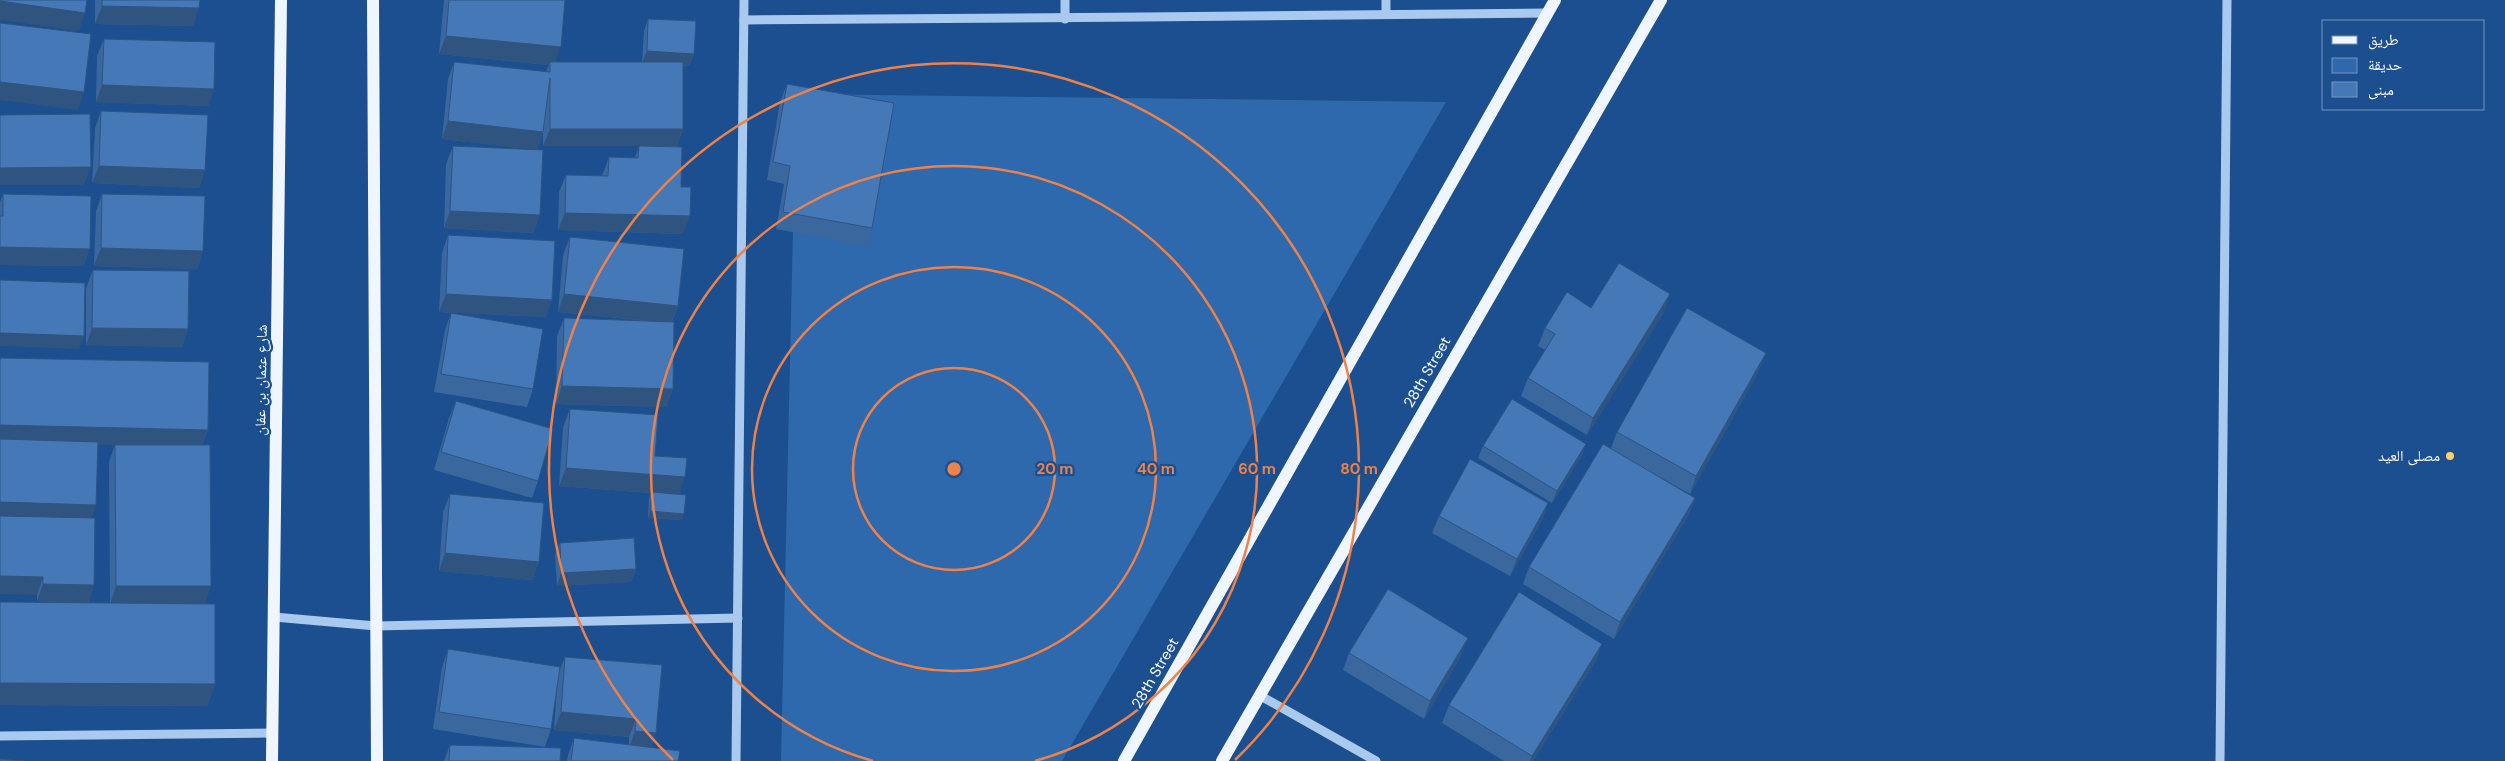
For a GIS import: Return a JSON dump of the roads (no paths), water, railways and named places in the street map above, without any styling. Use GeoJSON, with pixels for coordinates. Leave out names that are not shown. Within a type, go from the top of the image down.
{"type":"FeatureCollection","features":[{"type":"Feature","properties":{"kind":"main road","name":"شارع عثمان بن عفان"},"geometry":{"type":"LineString","coordinates":[[272,761],[281,0]]}},
{"type":"Feature","properties":{"kind":"main road"},"geometry":{"type":"LineString","coordinates":[[373,0],[377,761]]}},
{"type":"Feature","properties":{"kind":"main road","name":"28th Street"},"geometry":{"type":"LineString","coordinates":[[1124,761],[1555,0]]}},
{"type":"Feature","properties":{"kind":"main road","name":"28th Street"},"geometry":{"type":"LineString","coordinates":[[1222,761],[1660,0]]}},
{"type":"Feature","properties":{"kind":"street"},"geometry":{"type":"LineString","coordinates":[[736,761],[744,0]]}},
{"type":"Feature","properties":{"kind":"street"},"geometry":{"type":"LineString","coordinates":[[1064,19],[1065,0]]}},
{"type":"Feature","properties":{"kind":"street"},"geometry":{"type":"LineString","coordinates":[[1386,0],[1386,14]]}},
{"type":"Feature","properties":{"kind":"street"},"geometry":{"type":"LineString","coordinates":[[2220,761],[2227,0]]}},
{"type":"Feature","properties":{"kind":"street"},"geometry":{"type":"LineString","coordinates":[[744,20],[1064,19],[1547,13]]}},
{"type":"Feature","properties":{"kind":"street"},"geometry":{"type":"LineString","coordinates":[[274,617],[376,626],[738,618]]}},
{"type":"Feature","properties":{"kind":"street"},"geometry":{"type":"LineString","coordinates":[[1259,695],[1376,761]]}},
{"type":"Feature","properties":{"kind":"street"},"geometry":{"type":"LineString","coordinates":[[0,736],[273,733]]}},
{"type":"Feature","properties":{"kind":"place","name":"مصلى العيد"},"geometry":{"type":"Point","coordinates":[2450,456]}}]}
